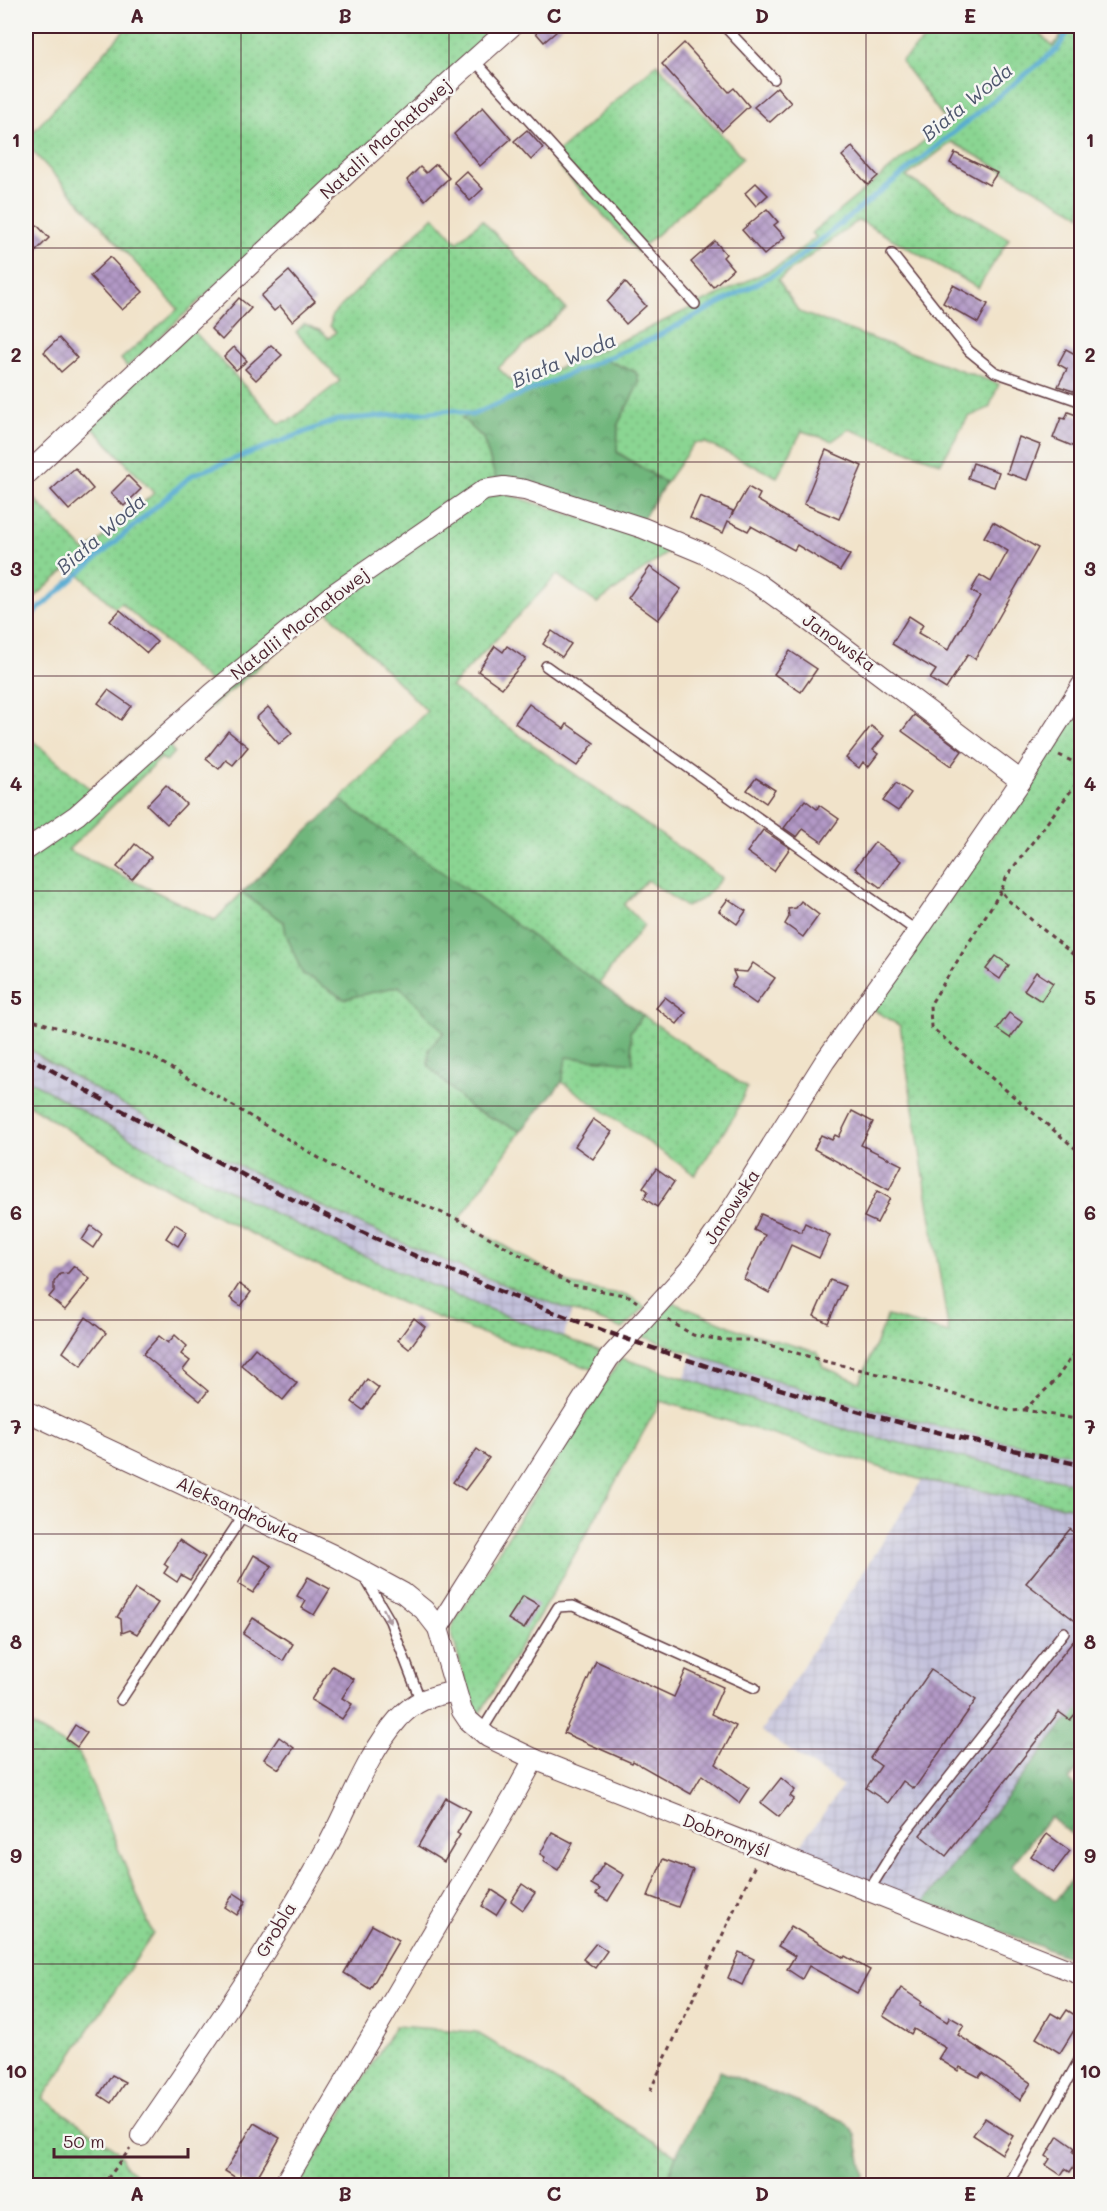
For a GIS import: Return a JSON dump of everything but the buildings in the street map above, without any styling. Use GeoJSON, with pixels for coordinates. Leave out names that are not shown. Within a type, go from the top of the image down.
{"type":"FeatureCollection","features":[{"type":"Feature","properties":{"kind":"street","name":"Natalii Machałowej"},"geometry":{"type":"LineString","coordinates":[[26,476],[351,170],[512,26]]}},
{"type":"Feature","properties":{"kind":"street","name":"Natalii Machałowej"},"geometry":{"type":"LineString","coordinates":[[26,850],[77,815],[213,693],[332,595],[484,490],[504,487],[525,490],[643,528]]}},
{"type":"Feature","properties":{"kind":"street","name":"Janowska"},"geometry":{"type":"LineString","coordinates":[[643,528],[703,553],[757,583],[1021,781]]}},
{"type":"Feature","properties":{"kind":"street","name":"Janowska"},"geometry":{"type":"LineString","coordinates":[[438,1628],[609,1358],[689,1270],[726,1218],[825,1061],[918,932],[1021,781],[1082,685]]}},
{"type":"Feature","properties":{"kind":"street","name":"Aleksandrówka"},"geometry":{"type":"LineString","coordinates":[[26,1411],[356,1566],[414,1601],[438,1628]]}},
{"type":"Feature","properties":{"kind":"street","name":"Dobromyśl"},"geometry":{"type":"LineString","coordinates":[[438,1628],[462,1711],[480,1732],[534,1759],[1082,1975]]}},
{"type":"Feature","properties":{"kind":"street"},"geometry":{"type":"LineString","coordinates":[[420,1699],[455,1691]]}},
{"type":"Feature","properties":{"kind":"street","name":"Grobla"},"geometry":{"type":"LineString","coordinates":[[141,2136],[230,2006],[328,1844],[362,1772],[399,1718],[420,1699]]}},
{"type":"Feature","properties":{"kind":"street"},"geometry":{"type":"LineString","coordinates":[[283,2186],[534,1759]]}},
{"type":"Feature","properties":{"kind":"lane"},"geometry":{"type":"LineString","coordinates":[[724,26],[774,79]]}},
{"type":"Feature","properties":{"kind":"lane"},"geometry":{"type":"LineString","coordinates":[[474,60],[695,304]]}},
{"type":"Feature","properties":{"kind":"lane"},"geometry":{"type":"LineString","coordinates":[[892,254],[969,351],[995,372],[1082,402]]}},
{"type":"Feature","properties":{"kind":"lane"},"geometry":{"type":"LineString","coordinates":[[546,666],[918,932]]}},
{"type":"Feature","properties":{"kind":"lane"},"geometry":{"type":"LineString","coordinates":[[121,1700],[244,1514]]}},
{"type":"Feature","properties":{"kind":"lane"},"geometry":{"type":"LineString","coordinates":[[356,1566],[373,1588],[390,1621],[420,1699]]}},
{"type":"Feature","properties":{"kind":"lane"},"geometry":{"type":"LineString","coordinates":[[480,1732],[558,1607],[573,1606],[755,1689]]}},
{"type":"Feature","properties":{"kind":"lane"},"geometry":{"type":"LineString","coordinates":[[868,1892],[902,1837],[1064,1632]]}},
{"type":"Feature","properties":{"kind":"lane"},"geometry":{"type":"LineString","coordinates":[[1008,2186],[1082,2055]]}},
{"type":"Feature","properties":{"kind":"path"},"geometry":{"type":"LineString","coordinates":[[1042,748],[1082,766]]}},
{"type":"Feature","properties":{"kind":"path"},"geometry":{"type":"LineString","coordinates":[[1082,777],[1007,876],[1001,891],[930,1005],[931,1027],[1082,1154]]}},
{"type":"Feature","properties":{"kind":"path"},"geometry":{"type":"LineString","coordinates":[[1001,891],[1009,902],[1082,962]]}},
{"type":"Feature","properties":{"kind":"path"},"geometry":{"type":"LineString","coordinates":[[26,1018],[150,1056],[337,1170],[459,1220],[572,1286],[629,1296],[693,1335],[722,1340],[752,1340],[824,1361],[908,1381],[1010,1411],[1024,1410],[1082,1420]]}},
{"type":"Feature","properties":{"kind":"path"},"geometry":{"type":"LineString","coordinates":[[1024,1410],[1055,1381],[1082,1342]]}},
{"type":"Feature","properties":{"kind":"path"},"geometry":{"type":"LineString","coordinates":[[651,2091],[762,1850]]}},
{"type":"Feature","properties":{"kind":"path"},"geometry":{"type":"LineString","coordinates":[[102,2186],[141,2136]]}},
{"type":"Feature","properties":{"kind":"path"},"geometry":{"type":"LineString","coordinates":[[1077,2186],[1082,2178]]}},
{"type":"Feature","properties":{"kind":"shaded area"},"geometry":{"type":"Polygon","coordinates":[[[26,1047],[118,1102],[308,1201],[471,1273],[572,1311],[563,1338],[470,1303],[295,1225],[160,1157],[26,1078],[26,1047]]]}},
{"type":"Feature","properties":{"kind":"shaded area"},"geometry":{"type":"Polygon","coordinates":[[[693,1354],[823,1394],[974,1434],[1081,1456],[1081,1485],[853,1432],[684,1380],[693,1354]]]}},
{"type":"Feature","properties":{"kind":"shaded area"},"geometry":{"type":"Polygon","coordinates":[[[922,1480],[1081,1509],[1081,1702],[924,1902],[795,1853],[843,1786],[761,1731],[922,1480]]]}},
{"type":"Feature","properties":{"kind":"green space"},"geometry":{"type":"Polygon","coordinates":[[[128,26],[500,26],[127,367],[121,359],[178,309],[26,144],[26,140],[128,26]]]}},
{"type":"Feature","properties":{"kind":"green space"},"geometry":{"type":"Polygon","coordinates":[[[939,26],[1033,26],[1053,47],[1067,26],[1081,26],[1081,215],[952,142],[906,177],[1009,239],[978,288],[859,220],[778,280],[799,312],[999,384],[989,408],[968,417],[941,463],[849,429],[832,441],[802,431],[777,477],[706,443],[694,443],[666,483],[617,452],[618,424],[639,383],[636,372],[603,359],[462,418],[483,438],[497,482],[484,484],[75,810],[26,844],[26,735],[91,790],[210,682],[121,603],[115,608],[70,566],[26,605],[26,484],[190,327],[279,423],[290,420],[340,381],[296,332],[304,324],[321,331],[329,338],[336,332],[330,326],[332,315],[434,216],[457,242],[482,220],[566,309],[498,368],[517,386],[643,331],[782,264],[816,237],[812,233],[947,122],[901,61],[939,26]],[[93,428],[27,491],[86,552],[154,493],[93,428]]]}},
{"type":"Feature","properties":{"kind":"green space"},"geometry":{"type":"Polygon","coordinates":[[[657,64],[743,158],[637,252],[551,158],[657,64]]]}},
{"type":"Feature","properties":{"kind":"green space"},"geometry":{"type":"Polygon","coordinates":[[[603,359],[636,372],[639,383],[618,424],[617,452],[666,483],[642,520],[497,482],[483,438],[462,418],[603,359]]]}},
{"type":"Feature","properties":{"kind":"green space"},"geometry":{"type":"Polygon","coordinates":[[[504,493],[674,548],[597,603],[557,575],[451,687],[722,878],[704,898],[686,907],[647,880],[624,905],[644,925],[599,984],[340,800],[427,711],[326,610],[182,732],[170,747],[174,752],[166,761],[161,758],[68,850],[215,920],[242,893],[284,922],[286,934],[343,999],[399,986],[445,1032],[429,1049],[470,1108],[521,1131],[459,1220],[572,1285],[629,1296],[645,1307],[623,1329],[454,1265],[345,1217],[183,1137],[64,1071],[26,1047],[26,857],[335,598],[486,495],[504,493]]]}},
{"type":"Feature","properties":{"kind":"green space"},"geometry":{"type":"Polygon","coordinates":[[[1081,703],[1081,1456],[969,1434],[858,1405],[747,1372],[639,1335],[674,1303],[742,1331],[817,1352],[823,1367],[860,1382],[887,1316],[949,1333],[900,1026],[872,1009],[1061,738],[1081,703]]]}},
{"type":"Feature","properties":{"kind":"green space"},"geometry":{"type":"Polygon","coordinates":[[[340,800],[643,1015],[630,1032],[633,1063],[566,1057],[562,1082],[521,1131],[470,1108],[428,1065],[429,1049],[444,1032],[399,986],[344,999],[302,973],[286,934],[284,922],[242,893],[340,800]]]}},
{"type":"Feature","properties":{"kind":"green space"},"geometry":{"type":"Polygon","coordinates":[[[643,1015],[747,1088],[733,1118],[695,1175],[562,1082],[566,1057],[633,1062],[630,1032],[643,1015]]]}},
{"type":"Feature","properties":{"kind":"green space"},"geometry":{"type":"Polygon","coordinates":[[[26,1078],[165,1157],[307,1230],[453,1295],[603,1352],[592,1369],[497,1339],[387,1297],[280,1248],[125,1165],[26,1103],[26,1078]]]}},
{"type":"Feature","properties":{"kind":"green space"},"geometry":{"type":"Polygon","coordinates":[[[621,1358],[853,1432],[1081,1485],[1081,1509],[922,1480],[661,1401],[555,1589],[479,1715],[469,1697],[451,1630],[455,1620],[621,1358]]]}},
{"type":"Feature","properties":{"kind":"green space"},"geometry":{"type":"Polygon","coordinates":[[[1081,1702],[1081,1765],[1069,1780],[1081,1791],[1081,1842],[1050,1817],[1011,1866],[1055,1901],[1081,1867],[1081,1962],[924,1902],[1081,1702]]]}},
{"type":"Feature","properties":{"kind":"green space"},"geometry":{"type":"Polygon","coordinates":[[[28,1723],[79,1753],[153,1934],[43,2098],[119,2152],[126,2167],[153,2185],[26,2185],[26,1728],[28,1723]]]}},
{"type":"Feature","properties":{"kind":"green space"},"geometry":{"type":"Polygon","coordinates":[[[395,2026],[476,2032],[676,2155],[665,2185],[298,2186],[395,2026]]]}},
{"type":"Feature","properties":{"kind":"green space"},"geometry":{"type":"Polygon","coordinates":[[[720,2071],[844,2121],[856,2135],[864,2176],[859,2185],[665,2185],[676,2155],[720,2071]]]}},
{"type":"Feature","properties":{"kind":"waterway","name":"Biała Woda"},"geometry":{"type":"LineString","coordinates":[[26,620],[192,475],[337,420],[453,410],[472,415],[654,338],[786,268],[1057,49],[1072,26]]}},
{"type":"Feature","properties":{"kind":"railway"},"geometry":{"type":"LineString","coordinates":[[26,1055],[152,1127],[278,1192],[406,1252],[536,1305],[668,1353],[803,1396],[941,1433],[1082,1465]]}}]}
